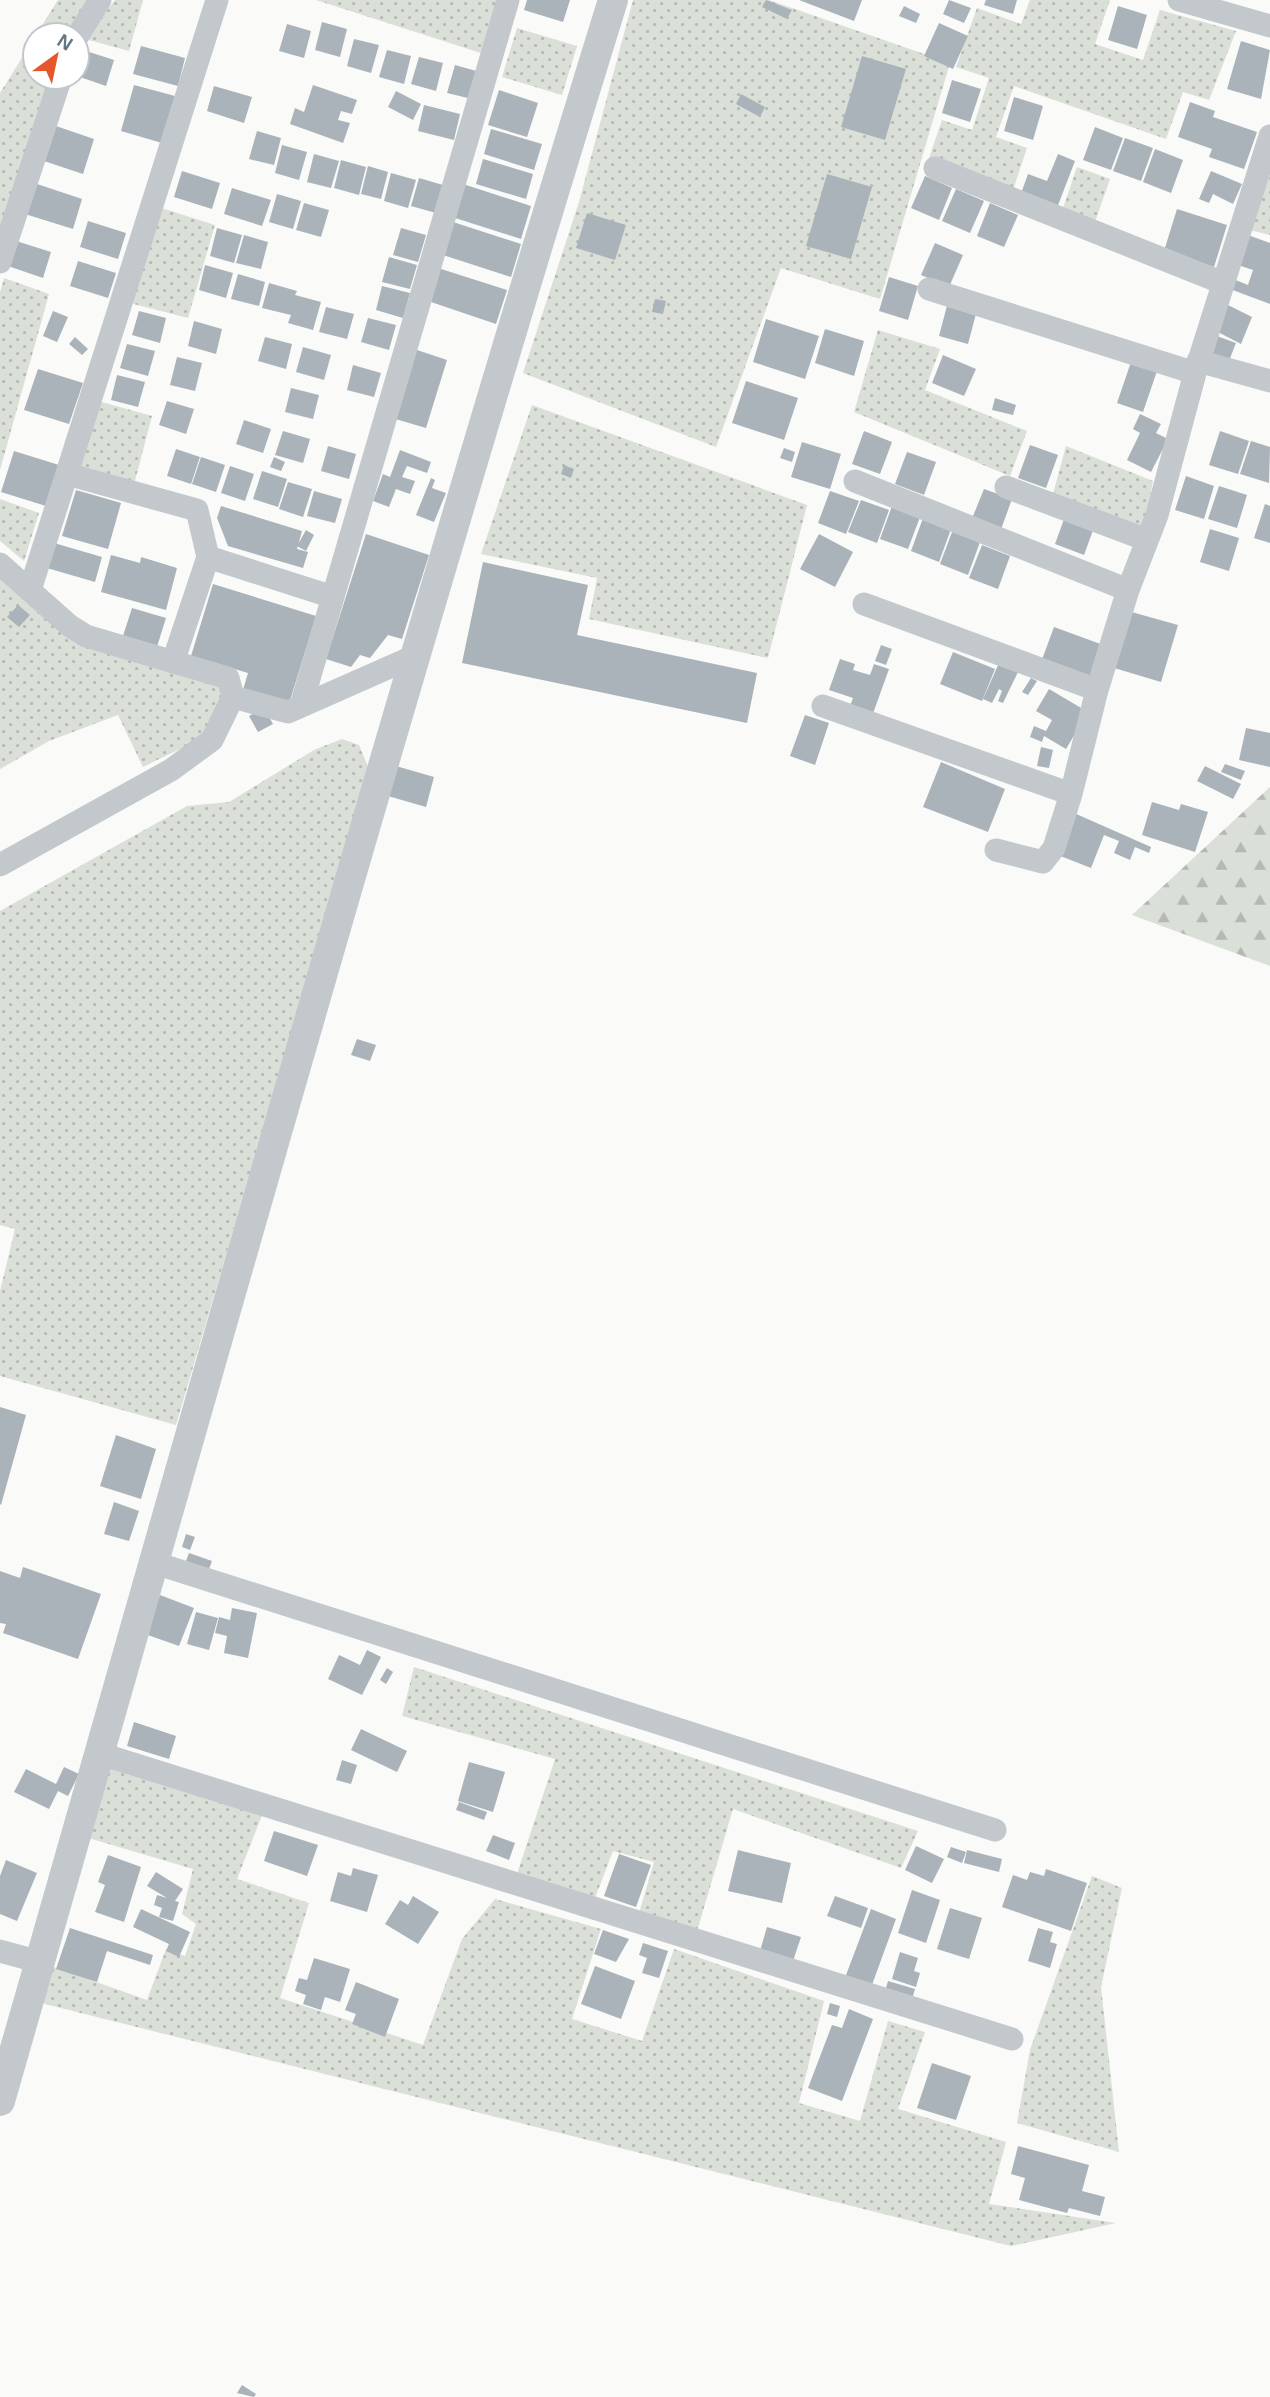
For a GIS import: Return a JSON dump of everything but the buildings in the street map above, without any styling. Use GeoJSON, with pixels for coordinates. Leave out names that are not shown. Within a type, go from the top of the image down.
{"type":"FeatureCollection","features":[{"type":"Feature","properties":{"kind":"street"},"geometry":{"type":"LineString","coordinates":[[87,21],[100,0]]}},
{"type":"Feature","properties":{"kind":"street"},"geometry":{"type":"LineString","coordinates":[[30,590],[217,0]]}},
{"type":"Feature","properties":{"kind":"street"},"geometry":{"type":"LineString","coordinates":[[302,706],[508,0]]}},
{"type":"Feature","properties":{"kind":"street"},"geometry":{"type":"LineString","coordinates":[[0,2101],[152,1562],[417,655],[613,0]]}},
{"type":"Feature","properties":{"kind":"street"},"geometry":{"type":"LineString","coordinates":[[1180,0],[1262,16]]}},
{"type":"Feature","properties":{"kind":"street"},"geometry":{"type":"LineString","coordinates":[[0,262],[56,91]]}},
{"type":"Feature","properties":{"kind":"street"},"geometry":{"type":"LineString","coordinates":[[996,850],[1043,862],[1054,848],[1071,794],[1097,690],[1128,590],[1157,514],[1197,367],[1270,136]]}},
{"type":"Feature","properties":{"kind":"street"},"geometry":{"type":"LineString","coordinates":[[935,168],[1223,283]]}},
{"type":"Feature","properties":{"kind":"street"},"geometry":{"type":"LineString","coordinates":[[929,289],[1197,367],[1270,381]]}},
{"type":"Feature","properties":{"kind":"street"},"geometry":{"type":"LineString","coordinates":[[67,474],[197,509],[208,557],[173,662]]}},
{"type":"Feature","properties":{"kind":"street"},"geometry":{"type":"LineString","coordinates":[[855,481],[1128,590]]}},
{"type":"Feature","properties":{"kind":"street"},"geometry":{"type":"LineString","coordinates":[[1006,487],[1147,540]]}},
{"type":"Feature","properties":{"kind":"street"},"geometry":{"type":"LineString","coordinates":[[208,557],[333,597]]}},
{"type":"Feature","properties":{"kind":"street"},"geometry":{"type":"LineString","coordinates":[[0,564],[86,636],[228,678],[233,697],[212,740],[171,769],[0,865]]}},
{"type":"Feature","properties":{"kind":"street"},"geometry":{"type":"LineString","coordinates":[[863,604],[1097,690]]}},
{"type":"Feature","properties":{"kind":"street"},"geometry":{"type":"LineString","coordinates":[[233,697],[288,712],[417,655]]}},
{"type":"Feature","properties":{"kind":"street"},"geometry":{"type":"LineString","coordinates":[[823,706],[1071,794]]}},
{"type":"Feature","properties":{"kind":"street"},"geometry":{"type":"LineString","coordinates":[[152,1562],[995,1830]]}},
{"type":"Feature","properties":{"kind":"street"},"geometry":{"type":"LineString","coordinates":[[98,1753],[1012,2039]]}},
{"type":"Feature","properties":{"kind":"street"},"geometry":{"type":"LineString","coordinates":[[0,1951],[40,1962]]}},
{"type":"Feature","properties":{"kind":"green space"},"geometry":{"type":"Polygon","coordinates":[[[58,0],[90,0],[79,21],[45,21],[58,0]]]}},
{"type":"Feature","properties":{"kind":"green space"},"geometry":{"type":"Polygon","coordinates":[[[115,0],[143,0],[129,51],[91,41],[91,31],[115,0]]]}},
{"type":"Feature","properties":{"kind":"green space"},"geometry":{"type":"Polygon","coordinates":[[[316,0],[503,0],[487,55],[316,0]]]}},
{"type":"Feature","properties":{"kind":"green space"},"geometry":{"type":"Polygon","coordinates":[[[633,0],[769,0],[950,63],[880,299],[781,268],[716,447],[523,373],[579,202],[633,0]]]}},
{"type":"Feature","properties":{"kind":"green space"},"geometry":{"type":"Polygon","coordinates":[[[1030,0],[1110,0],[1095,44],[1143,60],[1160,10],[1236,31],[1209,100],[1183,92],[1166,139],[1014,86],[996,137],[1027,148],[1012,193],[928,161],[942,120],[972,130],[989,78],[956,67],[977,8],[1021,24],[1030,0]]]}},
{"type":"Feature","properties":{"kind":"green space"},"geometry":{"type":"Polygon","coordinates":[[[517,28],[577,46],[562,95],[502,77],[517,28]]]}},
{"type":"Feature","properties":{"kind":"green space"},"geometry":{"type":"Polygon","coordinates":[[[21,59],[21,91],[46,91],[0,233],[0,93],[21,59]]]}},
{"type":"Feature","properties":{"kind":"green space"},"geometry":{"type":"Polygon","coordinates":[[[1270,159],[1270,235],[1246,229],[1270,159]]]}},
{"type":"Feature","properties":{"kind":"green space"},"geometry":{"type":"Polygon","coordinates":[[[1077,167],[1110,179],[1095,222],[1062,211],[1077,167]]]}},
{"type":"Feature","properties":{"kind":"green space"},"geometry":{"type":"Polygon","coordinates":[[[152,205],[215,225],[188,318],[122,301],[152,205]]]}},
{"type":"Feature","properties":{"kind":"green space"},"geometry":{"type":"Polygon","coordinates":[[[4,278],[49,294],[0,470],[0,292],[4,278]]]}},
{"type":"Feature","properties":{"kind":"green space"},"geometry":{"type":"Polygon","coordinates":[[[878,330],[940,349],[925,390],[1027,431],[1010,476],[854,412],[878,330]]]}},
{"type":"Feature","properties":{"kind":"green space"},"geometry":{"type":"Polygon","coordinates":[[[91,399],[152,416],[132,492],[67,474],[91,399]]]}},
{"type":"Feature","properties":{"kind":"green space"},"geometry":{"type":"Polygon","coordinates":[[[532,405],[807,505],[768,658],[589,619],[597,578],[481,554],[532,405]]]}},
{"type":"Feature","properties":{"kind":"green space"},"geometry":{"type":"Polygon","coordinates":[[[1066,446],[1153,481],[1144,529],[1053,494],[1066,446]]]}},
{"type":"Feature","properties":{"kind":"green space"},"geometry":{"type":"Polygon","coordinates":[[[0,499],[39,513],[24,561],[0,541],[0,499]]]}},
{"type":"Feature","properties":{"kind":"green space"},"geometry":{"type":"Polygon","coordinates":[[[0,564],[70,626],[223,687],[219,705],[205,730],[185,746],[143,767],[118,715],[49,741],[0,769],[0,564]]]}},
{"type":"Feature","properties":{"kind":"green space"},"geometry":{"type":"Polygon","coordinates":[[[342,739],[359,745],[369,769],[176,1425],[0,1376],[0,1291],[15,1229],[0,1225],[0,911],[187,806],[229,802],[314,750],[342,739]]]}},
{"type":"Feature","properties":{"kind":"green space"},"geometry":{"type":"Polygon","coordinates":[[[1270,787],[1270,966],[1132,915],[1270,787]]]}},
{"type":"Feature","properties":{"kind":"green space"},"geometry":{"type":"Polygon","coordinates":[[[414,1667],[918,1831],[901,1868],[733,1809],[695,1938],[637,1920],[654,1862],[613,1851],[592,1906],[514,1883],[555,1759],[402,1716],[414,1667]]]}},
{"type":"Feature","properties":{"kind":"green space"},"geometry":{"type":"Polygon","coordinates":[[[98,1753],[266,1805],[237,1879],[309,1903],[280,1998],[423,2045],[462,1939],[495,1899],[601,1929],[572,2019],[642,2041],[674,1949],[824,2001],[799,2103],[860,2121],[888,2021],[925,2032],[898,2109],[1006,2142],[989,2204],[1116,2223],[1011,2246],[29,2000],[40,1962],[147,2000],[166,1949],[185,1956],[196,1924],[182,1914],[193,1869],[75,1834],[98,1753]]]}},
{"type":"Feature","properties":{"kind":"green space"},"geometry":{"type":"Polygon","coordinates":[[[1092,1876],[1122,1888],[1101,1987],[1119,2152],[1017,2123],[1030,2050],[1092,1876]]]}}]}
